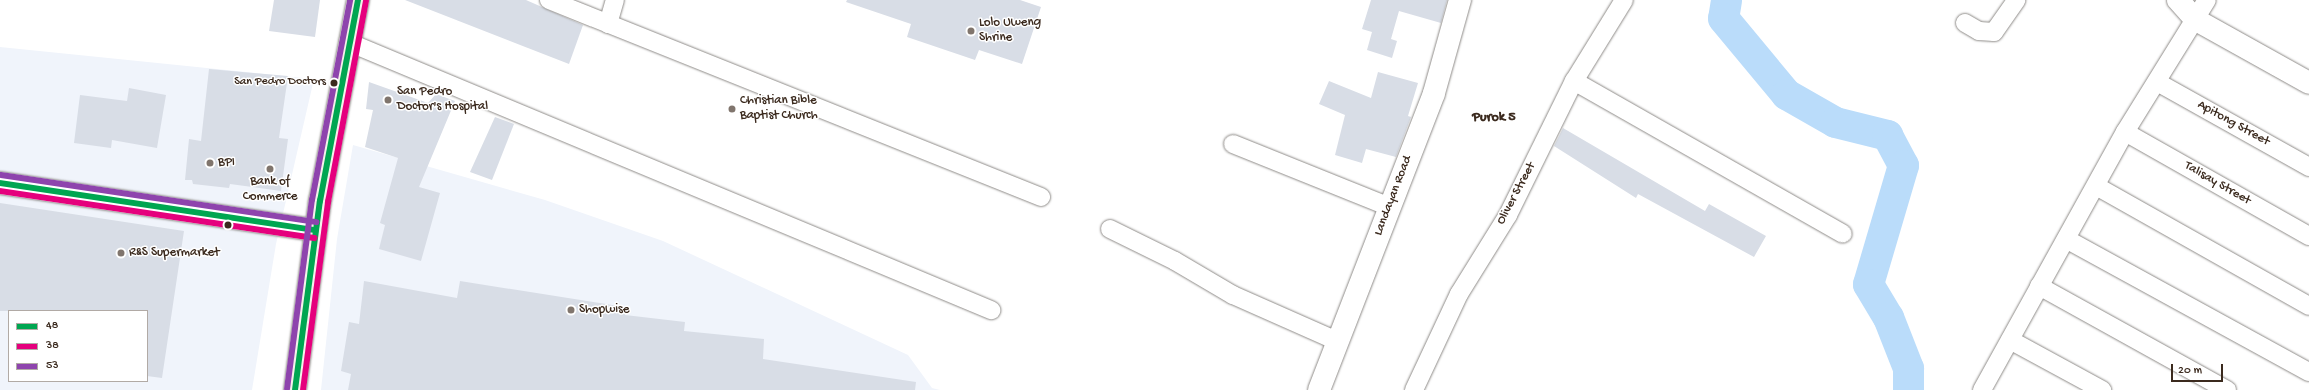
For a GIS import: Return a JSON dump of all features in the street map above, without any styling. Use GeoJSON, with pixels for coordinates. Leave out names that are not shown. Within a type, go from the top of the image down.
{"type":"FeatureCollection","features":[{"type":"Feature","properties":{"kind":"highway"},"geometry":{"type":"LineString","coordinates":[[295,390],[316,230],[348,42],[358,0]]}},
{"type":"Feature","properties":{"kind":"street"},"geometry":{"type":"LineString","coordinates":[[549,0],[1041,197]]}},
{"type":"Feature","properties":{"kind":"street"},"geometry":{"type":"LineString","coordinates":[[608,24],[615,0]]}},
{"type":"Feature","properties":{"kind":"street","name":"Landayan Road"},"geometry":{"type":"LineString","coordinates":[[1318,390],[1434,93],[1460,0]]}},
{"type":"Feature","properties":{"kind":"street","name":"Oliver Street"},"geometry":{"type":"LineString","coordinates":[[1414,390],[1459,294],[1508,215],[1574,81],[1624,0]]}},
{"type":"Feature","properties":{"kind":"street"},"geometry":{"type":"LineString","coordinates":[[1965,23],[1979,31],[1994,32],[2016,0]]}},
{"type":"Feature","properties":{"kind":"street"},"geometry":{"type":"LineString","coordinates":[[2178,0],[2202,9],[2309,83]]}},
{"type":"Feature","properties":{"kind":"street"},"geometry":{"type":"LineString","coordinates":[[2181,0],[2202,9],[2309,67]]}},
{"type":"Feature","properties":{"kind":"street"},"geometry":{"type":"LineString","coordinates":[[1982,390],[2125,132],[2202,9]]}},
{"type":"Feature","properties":{"kind":"street"},"geometry":{"type":"LineString","coordinates":[[348,42],[991,310]]}},
{"type":"Feature","properties":{"kind":"street"},"geometry":{"type":"LineString","coordinates":[[1574,81],[1843,234]]}},
{"type":"Feature","properties":{"kind":"street","name":"Apitong Street"},"geometry":{"type":"LineString","coordinates":[[2157,82],[2309,167]]}},
{"type":"Feature","properties":{"kind":"street","name":"Talisay Street"},"geometry":{"type":"LineString","coordinates":[[2125,132],[2309,236]]}},
{"type":"Feature","properties":{"kind":"street"},"geometry":{"type":"LineString","coordinates":[[1233,144],[1390,207]]}},
{"type":"Feature","properties":{"kind":"street"},"geometry":{"type":"LineString","coordinates":[[0,183],[316,230]]}},
{"type":"Feature","properties":{"kind":"street"},"geometry":{"type":"LineString","coordinates":[[2096,186],[2309,306]]}},
{"type":"Feature","properties":{"kind":"street"},"geometry":{"type":"LineString","coordinates":[[1110,229],[1175,260],[1232,295],[1337,342]]}},
{"type":"Feature","properties":{"kind":"street"},"geometry":{"type":"LineString","coordinates":[[2066,239],[2309,372]]}},
{"type":"Feature","properties":{"kind":"street"},"geometry":{"type":"LineString","coordinates":[[2040,286],[2227,390]]}},
{"type":"Feature","properties":{"kind":"street"},"geometry":{"type":"LineString","coordinates":[[2010,340],[2102,390]]}},
{"type":"Feature","properties":{"kind":"shaded area"},"geometry":{"type":"Polygon","coordinates":[[[0,47],[314,79],[276,244],[252,390],[0,390],[0,47]]]}},
{"type":"Feature","properties":{"kind":"shaded area","name":"Shopwise"},"geometry":{"type":"Polygon","coordinates":[[[353,145],[545,200],[663,241],[908,355],[932,388],[940,390],[321,390],[337,239],[353,145]]]}},
{"type":"Feature","properties":{"kind":"building"},"geometry":{"type":"Polygon","coordinates":[[[274,0],[320,0],[315,37],[269,31],[274,0]]]}},
{"type":"Feature","properties":{"kind":"building"},"geometry":{"type":"Polygon","coordinates":[[[405,0],[526,0],[583,25],[569,64],[405,0]]]}},
{"type":"Feature","properties":{"kind":"building","name":"Lolo Uweng Shrine"},"geometry":{"type":"Polygon","coordinates":[[[847,0],[1020,0],[1041,7],[1022,64],[979,50],[975,60],[907,37],[911,24],[846,2],[847,0]]]}},
{"type":"Feature","properties":{"kind":"building"},"geometry":{"type":"Polygon","coordinates":[[[1371,0],[1447,0],[1441,23],[1399,11],[1391,39],[1397,41],[1392,58],[1367,50],[1372,32],[1362,29],[1371,0]]]}},
{"type":"Feature","properties":{"kind":"building"},"geometry":{"type":"Polygon","coordinates":[[[209,69],[288,76],[279,138],[288,139],[281,191],[230,184],[229,188],[193,184],[192,180],[185,180],[189,139],[201,141],[209,69]]]}},
{"type":"Feature","properties":{"kind":"building"},"geometry":{"type":"Polygon","coordinates":[[[1378,72],[1418,83],[1408,116],[1411,117],[1396,157],[1366,149],[1362,163],[1335,155],[1345,115],[1319,104],[1329,81],[1371,98],[1378,72]]]}},
{"type":"Feature","properties":{"kind":"building"},"geometry":{"type":"Polygon","coordinates":[[[369,82],[428,103],[436,94],[455,101],[419,187],[440,193],[421,261],[379,249],[385,225],[380,223],[398,158],[365,147],[373,110],[366,109],[369,82]]]}},
{"type":"Feature","properties":{"kind":"building"},"geometry":{"type":"Polygon","coordinates":[[[129,88],[166,95],[157,148],[112,140],[111,148],[74,143],[80,95],[127,101],[129,88]]]}},
{"type":"Feature","properties":{"kind":"building"},"geometry":{"type":"Polygon","coordinates":[[[495,117],[514,124],[492,180],[470,172],[495,117]]]}},
{"type":"Feature","properties":{"kind":"building"},"geometry":{"type":"Polygon","coordinates":[[[1563,128],[1705,211],[1709,204],[1766,236],[1754,257],[1638,194],[1636,198],[1554,146],[1563,128]]]}},
{"type":"Feature","properties":{"kind":"building"},"geometry":{"type":"Polygon","coordinates":[[[0,203],[184,231],[162,378],[148,376],[148,310],[0,311],[0,203]]]}},
{"type":"Feature","properties":{"kind":"building"},"geometry":{"type":"Polygon","coordinates":[[[364,281],[457,298],[460,281],[625,307],[625,315],[685,322],[684,331],[764,339],[763,359],[916,382],[915,390],[348,390],[351,374],[341,371],[349,322],[359,324],[364,281]]]}},
{"type":"Feature","properties":{"kind":"waterway"},"geometry":{"type":"LineString","coordinates":[[1726,0],[1723,18],[1786,94],[1835,122],[1887,135],[1903,165],[1868,284],[1888,317],[1908,368],[1908,390]]}},
{"type":"Feature","properties":{"kind":"transit line","name":"53"},"geometry":{"type":"LineString","coordinates":[[287,389],[312,200],[350,0]]}},
{"type":"Feature","properties":{"kind":"transit line","name":"48"},"geometry":{"type":"LineString","coordinates":[[295,390],[320,201],[358,0]]}},
{"type":"Feature","properties":{"kind":"transit line","name":"38"},"geometry":{"type":"LineString","coordinates":[[303,390],[328,202],[366,1]]}},
{"type":"Feature","properties":{"kind":"transit line","name":"53"},"geometry":{"type":"LineString","coordinates":[[1,175],[317,222]]}},
{"type":"Feature","properties":{"kind":"transit line","name":"48"},"geometry":{"type":"LineString","coordinates":[[0,183],[316,230]]}},
{"type":"Feature","properties":{"kind":"transit line","name":"38"},"geometry":{"type":"LineString","coordinates":[[0,191],[315,238]]}},
{"type":"Feature","properties":{"kind":"place","name":"Lolo Uweng Shrine"},"geometry":{"type":"Point","coordinates":[971,31]}},
{"type":"Feature","properties":{"kind":"place","name":"San Pedro Doctors"},"geometry":{"type":"Point","coordinates":[334,83]}},
{"type":"Feature","properties":{"kind":"place","name":"San Pedro Doctor's Hospital"},"geometry":{"type":"Point","coordinates":[388,100]}},
{"type":"Feature","properties":{"kind":"place","name":"Christian Bible Baptist Church"},"geometry":{"type":"Point","coordinates":[732,109]}},
{"type":"Feature","properties":{"kind":"place","name":"BPI"},"geometry":{"type":"Point","coordinates":[210,163]}},
{"type":"Feature","properties":{"kind":"place","name":"Bank of Commerce"},"geometry":{"type":"Point","coordinates":[270,169]}},
{"type":"Feature","properties":{"kind":"place","name":"R&S Supermarket"},"geometry":{"type":"Point","coordinates":[121,253]}},
{"type":"Feature","properties":{"kind":"place","name":"Shopwise"},"geometry":{"type":"Point","coordinates":[571,310]}},
{"type":"Feature","properties":{"kind":"district","name":"Purok 5"},"geometry":{"type":"Point","coordinates":[1494,118]}}]}
